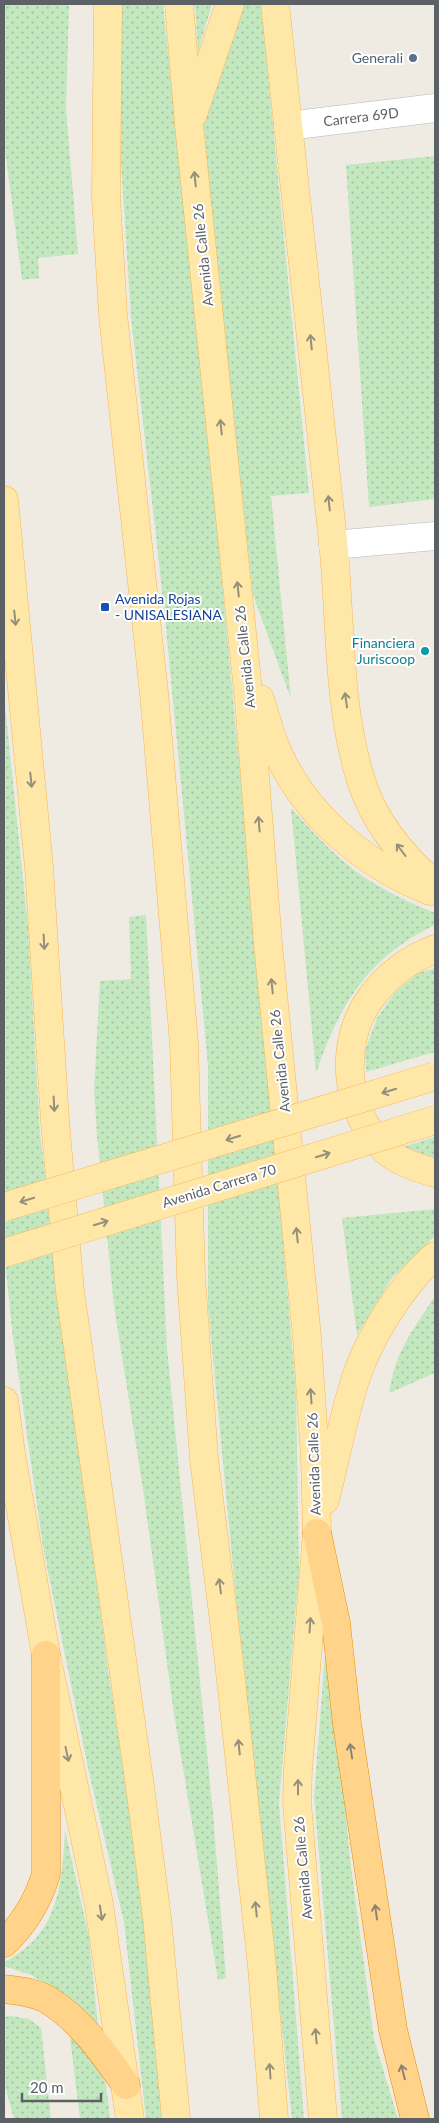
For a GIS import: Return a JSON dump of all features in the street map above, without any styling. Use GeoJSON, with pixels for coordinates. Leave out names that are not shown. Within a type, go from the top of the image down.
{"type":"FeatureCollection","features":[{"type":"Feature","properties":{"kind":"highway"},"geometry":{"type":"LineString","coordinates":[[317,1532],[336,1623],[347,1724],[393,2030],[415,2119]]}},
{"type":"Feature","properties":{"kind":"highway"},"geometry":{"type":"LineString","coordinates":[[4,1943],[18,1929],[36,1902],[46,1874],[46,1655]]}},
{"type":"Feature","properties":{"kind":"highway"},"geometry":{"type":"LineString","coordinates":[[4,1989],[26,1992],[48,1999],[93,2039],[126,2085]]}},
{"type":"Feature","properties":{"kind":"main road"},"geometry":{"type":"LineString","coordinates":[[108,4],[106,197],[113,314],[154,693],[184,1043],[191,1278],[204,1459],[229,1662],[261,1956],[274,2119]]}},
{"type":"Feature","properties":{"kind":"main road","name":"Avenida Calle 26"},"geometry":{"type":"LineString","coordinates":[[179,4],[189,125],[245,655],[269,954],[307,1338],[315,1457],[317,1532],[298,1769],[298,1803],[323,2119]]}},
{"type":"Feature","properties":{"kind":"main road"},"geometry":{"type":"LineString","coordinates":[[189,125],[230,4]]}},
{"type":"Feature","properties":{"kind":"main road"},"geometry":{"type":"LineString","coordinates":[[275,4],[333,545],[344,684],[352,747],[360,779],[367,796],[390,836],[420,872],[435,884]]}},
{"type":"Feature","properties":{"kind":"main road"},"geometry":{"type":"LineString","coordinates":[[4,500],[39,867],[55,1122],[70,1292],[157,1918],[176,2119]]}},
{"type":"Feature","properties":{"kind":"main road"},"geometry":{"type":"LineString","coordinates":[[245,655],[276,747],[297,787],[321,817],[346,841],[378,865],[435,893]]}},
{"type":"Feature","properties":{"kind":"main road"},"geometry":{"type":"LineString","coordinates":[[435,949],[415,956],[394,972],[369,999],[356,1029],[350,1057],[351,1089],[364,1125],[385,1150],[413,1167],[435,1174]]}},
{"type":"Feature","properties":{"kind":"main road"},"geometry":{"type":"LineString","coordinates":[[4,1207],[435,1076]]}},
{"type":"Feature","properties":{"kind":"main road","name":"Avenida Carrera 70"},"geometry":{"type":"LineString","coordinates":[[4,1253],[435,1120]]}},
{"type":"Feature","properties":{"kind":"main road"},"geometry":{"type":"LineString","coordinates":[[317,1532],[354,1383],[371,1345],[395,1302],[435,1256]]}},
{"type":"Feature","properties":{"kind":"main road"},"geometry":{"type":"LineString","coordinates":[[4,1402],[12,1464],[46,1655],[100,1904],[130,2119]]}},
{"type":"Feature","properties":{"kind":"street","name":"Carrera 69D"},"geometry":{"type":"LineString","coordinates":[[288,126],[435,108]]}},
{"type":"Feature","properties":{"kind":"street"},"geometry":{"type":"LineString","coordinates":[[333,545],[435,536]]}},
{"type":"Feature","properties":{"kind":"green space"},"geometry":{"type":"Polygon","coordinates":[[[4,4],[69,5],[66,109],[78,254],[38,258],[39,278],[22,280],[4,142],[4,4]]]}},
{"type":"Feature","properties":{"kind":"green space"},"geometry":{"type":"Polygon","coordinates":[[[121,4],[163,4],[214,497],[269,1079],[296,1391],[299,1570],[279,1803],[304,2119],[292,2119],[245,1692],[208,1306],[208,1065],[164,607],[131,317],[119,132],[121,4]]]}},
{"type":"Feature","properties":{"kind":"green space"},"geometry":{"type":"Polygon","coordinates":[[[195,4],[212,4],[198,52],[195,4]]]}},
{"type":"Feature","properties":{"kind":"green space"},"geometry":{"type":"Polygon","coordinates":[[[241,4],[261,4],[309,493],[271,496],[291,699],[253,595],[200,123],[241,4]]]}},
{"type":"Feature","properties":{"kind":"green space"},"geometry":{"type":"Polygon","coordinates":[[[435,156],[435,499],[369,507],[346,165],[435,156]]]}},
{"type":"Feature","properties":{"kind":"green space"},"geometry":{"type":"Polygon","coordinates":[[[4,695],[28,927],[40,1134],[108,1670],[142,1889],[166,2119],[146,2119],[124,1922],[88,1768],[43,1547],[12,1330],[4,1249],[4,695]]]}},
{"type":"Feature","properties":{"kind":"green space"},"geometry":{"type":"Polygon","coordinates":[[[291,808],[329,848],[354,870],[393,894],[435,913],[435,925],[391,952],[359,986],[335,1026],[316,1073],[291,808]]]}},
{"type":"Feature","properties":{"kind":"green space"},"geometry":{"type":"Polygon","coordinates":[[[146,915],[167,1348],[213,1813],[226,1978],[218,1980],[174,1714],[143,1489],[114,1306],[97,1135],[94,1090],[100,981],[131,979],[129,917],[146,915]]]}},
{"type":"Feature","properties":{"kind":"green space"},"geometry":{"type":"Polygon","coordinates":[[[435,968],[435,1052],[366,1072],[365,1051],[377,1018],[395,992],[418,973],[435,968]]]}},
{"type":"Feature","properties":{"kind":"green space"},"geometry":{"type":"Polygon","coordinates":[[[435,1137],[435,1161],[402,1147],[435,1137]]]}},
{"type":"Feature","properties":{"kind":"green space"},"geometry":{"type":"Polygon","coordinates":[[[435,1209],[435,1236],[392,1278],[357,1335],[342,1218],[435,1209]]]}},
{"type":"Feature","properties":{"kind":"green space"},"geometry":{"type":"Polygon","coordinates":[[[435,1296],[435,1373],[389,1393],[396,1364],[406,1341],[435,1296]]]}},
{"type":"Feature","properties":{"kind":"green space"},"geometry":{"type":"Polygon","coordinates":[[[328,1616],[350,1859],[374,2039],[398,2119],[342,2119],[314,1797],[328,1616]]]}},
{"type":"Feature","properties":{"kind":"green space"},"geometry":{"type":"Polygon","coordinates":[[[65,1830],[89,1937],[98,2026],[59,1991],[31,1975],[4,1966],[4,1962],[22,1951],[36,1938],[47,1923],[59,1889],[65,1830]]]}},
{"type":"Feature","properties":{"kind":"green space"},"geometry":{"type":"Polygon","coordinates":[[[11,2016],[29,2019],[41,2028],[51,2119],[14,2119],[4,2083],[4,2017],[11,2016]]]}},
{"type":"Feature","properties":{"kind":"green space"},"geometry":{"type":"Polygon","coordinates":[[[69,2029],[95,2063],[106,2084],[110,2119],[80,2119],[69,2029]]]}},
{"type":"Feature","properties":{"kind":"place","name":"Generali"},"geometry":{"type":"Point","coordinates":[413,58]}},
{"type":"Feature","properties":{"kind":"place","name":"Avenida Rojas - UNISALESIANA"},"geometry":{"type":"Point","coordinates":[105,607]}},
{"type":"Feature","properties":{"kind":"place","name":"Financiera Juriscoop"},"geometry":{"type":"Point","coordinates":[425,651]}}]}
